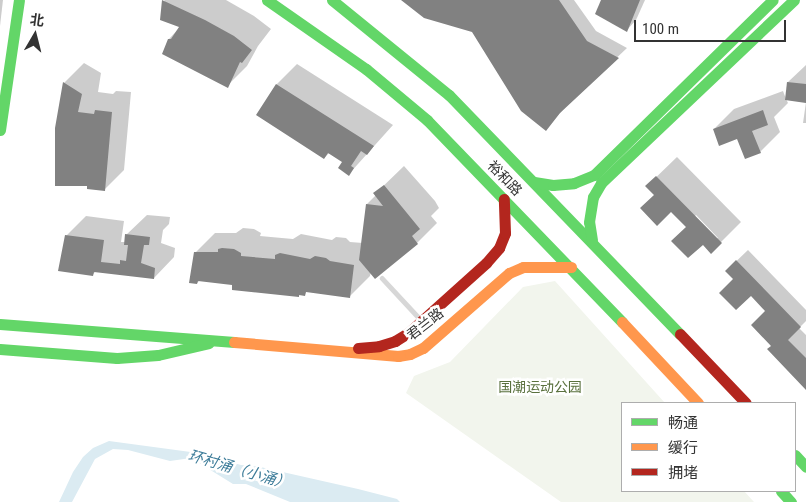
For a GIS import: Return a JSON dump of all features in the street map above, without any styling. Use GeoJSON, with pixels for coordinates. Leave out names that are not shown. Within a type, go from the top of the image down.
{"type":"FeatureCollection","features":[{"type":"Feature","properties":{"kind":"street","name":"裕和路"},"geometry":{"type":"LineString","coordinates":[[267,0],[366,69],[427,120],[697,402]]}},
{"type":"Feature","properties":{"kind":"street","name":"裕和路"},"geometry":{"type":"LineString","coordinates":[[332,0],[449,95],[592,240],[745,402]]}},
{"type":"Feature","properties":{"kind":"street"},"geometry":{"type":"LineString","coordinates":[[346,0],[351,15]]}},
{"type":"Feature","properties":{"kind":"street"},"geometry":{"type":"LineString","coordinates":[[534,182],[552,185],[574,183],[594,175],[773,0]]}},
{"type":"Feature","properties":{"kind":"street"},"geometry":{"type":"LineString","coordinates":[[592,240],[589,222],[593,197],[601,183],[794,0]]}},
{"type":"Feature","properties":{"kind":"street"},"geometry":{"type":"LineString","coordinates":[[0,130],[19,2]]}},
{"type":"Feature","properties":{"kind":"street"},"geometry":{"type":"LineString","coordinates":[[331,349],[379,346],[395,341],[422,321],[486,263],[499,248],[505,233],[504,199]]}},
{"type":"Feature","properties":{"kind":"street","name":"君兰路"},"geometry":{"type":"LineString","coordinates":[[0,324],[331,349],[376,355],[410,354],[423,348],[509,273],[523,267],[570,268]]}},
{"type":"Feature","properties":{"kind":"street","name":"君兰路"},"geometry":{"type":"LineString","coordinates":[[0,349],[117,358],[158,355],[220,341]]}},
{"type":"Feature","properties":{"kind":"street"},"geometry":{"type":"LineString","coordinates":[[796,456],[806,467]]}},
{"type":"Feature","properties":{"kind":"street"},"geometry":{"type":"LineString","coordinates":[[782,492],[791,502]]}},
{"type":"Feature","properties":{"kind":"lane"},"geometry":{"type":"LineString","coordinates":[[382,278],[422,321]]}},
{"type":"Feature","properties":{"kind":"green space","name":"国潮运动公园"},"geometry":{"type":"Polygon","coordinates":[[[555,281],[664,402],[621,402],[621,492],[745,492],[754,502],[561,502],[406,393],[414,376],[450,362],[523,287],[555,281]]]}},
{"type":"Feature","properties":{"kind":"water","name":"环村涌（小涌）"},"geometry":{"type":"Polygon","coordinates":[[[109,441],[198,453],[241,465],[256,466],[358,489],[397,499],[400,502],[290,502],[246,484],[233,484],[191,458],[170,461],[128,450],[113,449],[95,459],[72,502],[59,502],[73,472],[83,457],[93,448],[109,441]]]}},
{"type":"Feature","properties":{"kind":"building"},"geometry":{"type":"Polygon","coordinates":[[[162,0],[234,36],[252,50],[242,63],[240,62],[228,88],[162,54],[168,39],[171,39],[179,27],[160,20],[162,0]]]}},
{"type":"Feature","properties":{"kind":"building"},"geometry":{"type":"Polygon","coordinates":[[[401,0],[559,0],[587,41],[619,58],[560,113],[546,131],[521,111],[472,32],[424,18],[401,0]]]}},
{"type":"Feature","properties":{"kind":"building"},"geometry":{"type":"Polygon","coordinates":[[[601,0],[640,0],[627,32],[595,14],[601,0]]]}},
{"type":"Feature","properties":{"kind":"building"},"geometry":{"type":"Polygon","coordinates":[[[63,82],[82,94],[78,112],[94,114],[95,110],[112,112],[105,191],[87,189],[87,186],[55,186],[55,128],[63,82]]]}},
{"type":"Feature","properties":{"kind":"building"},"geometry":{"type":"Polygon","coordinates":[[[787,82],[806,84],[806,103],[785,100],[787,82]]]}},
{"type":"Feature","properties":{"kind":"building"},"geometry":{"type":"Polygon","coordinates":[[[276,84],[374,146],[367,155],[361,151],[351,166],[354,168],[349,176],[338,168],[342,162],[328,153],[324,159],[256,115],[276,84]]]}},
{"type":"Feature","properties":{"kind":"building"},"geometry":{"type":"Polygon","coordinates":[[[763,110],[768,125],[752,131],[761,153],[745,159],[737,139],[719,146],[713,129],[763,110]]]}},
{"type":"Feature","properties":{"kind":"building"},"geometry":{"type":"Polygon","coordinates":[[[656,176],[722,243],[711,254],[703,245],[688,258],[671,241],[686,227],[671,212],[657,226],[640,208],[654,195],[645,186],[656,176]]]}},
{"type":"Feature","properties":{"kind":"building"},"geometry":{"type":"Polygon","coordinates":[[[384,185],[420,229],[412,236],[418,244],[375,279],[359,260],[366,204],[383,206],[373,193],[384,185]]]}},
{"type":"Feature","properties":{"kind":"building"},"geometry":{"type":"Polygon","coordinates":[[[125,234],[150,237],[149,245],[144,245],[141,263],[155,268],[154,279],[94,272],[93,276],[58,271],[65,235],[104,240],[101,262],[120,264],[120,260],[126,261],[128,245],[124,245],[125,234]]]}},
{"type":"Feature","properties":{"kind":"building"},"geometry":{"type":"Polygon","coordinates":[[[218,249],[234,249],[241,253],[241,256],[275,259],[275,255],[280,253],[310,259],[315,256],[354,265],[350,298],[306,292],[305,296],[299,295],[299,297],[232,290],[232,285],[198,281],[197,284],[189,283],[194,252],[218,252],[218,249]]]}},
{"type":"Feature","properties":{"kind":"building"},"geometry":{"type":"Polygon","coordinates":[[[736,260],[801,327],[788,340],[806,358],[806,390],[767,349],[771,346],[751,325],[765,311],[751,296],[736,310],[719,293],[733,279],[725,271],[736,260]]]}},
{"type":"Feature","properties":{"kind":"traffic: fast"},"geometry":{"type":"LineString","coordinates":[[0,130],[19,0]]}},
{"type":"Feature","properties":{"kind":"traffic: fast"},"geometry":{"type":"LineString","coordinates":[[267,0],[366,69],[427,120],[622,322]]}},
{"type":"Feature","properties":{"kind":"traffic: fast"},"geometry":{"type":"LineString","coordinates":[[332,0],[449,95],[680,334]]}},
{"type":"Feature","properties":{"kind":"traffic: fast"},"geometry":{"type":"LineString","coordinates":[[534,182],[553,185],[574,183],[594,175],[773,0]]}},
{"type":"Feature","properties":{"kind":"traffic: fast"},"geometry":{"type":"LineString","coordinates":[[592,240],[589,222],[593,197],[601,183],[794,0]]}},
{"type":"Feature","properties":{"kind":"traffic: fast"},"geometry":{"type":"LineString","coordinates":[[0,324],[234,342]]}},
{"type":"Feature","properties":{"kind":"traffic: fast"},"geometry":{"type":"LineString","coordinates":[[0,349],[117,358],[158,355],[209,343]]}},
{"type":"Feature","properties":{"kind":"traffic: fast"},"geometry":{"type":"LineString","coordinates":[[796,456],[806,467]]}},
{"type":"Feature","properties":{"kind":"traffic: fast"},"geometry":{"type":"LineString","coordinates":[[782,492],[791,502]]}},
{"type":"Feature","properties":{"kind":"traffic: slow"},"geometry":{"type":"LineString","coordinates":[[234,342],[398,356],[410,354],[423,348],[509,273],[523,267],[571,267]]}},
{"type":"Feature","properties":{"kind":"traffic: slow"},"geometry":{"type":"LineString","coordinates":[[622,322],[697,402]]}},
{"type":"Feature","properties":{"kind":"traffic: jam"},"geometry":{"type":"LineString","coordinates":[[358,348],[379,346],[395,341],[408,333],[486,263],[499,248],[505,233],[504,199]]}},
{"type":"Feature","properties":{"kind":"traffic: jam"},"geometry":{"type":"LineString","coordinates":[[680,334],[745,402]]}}]}
